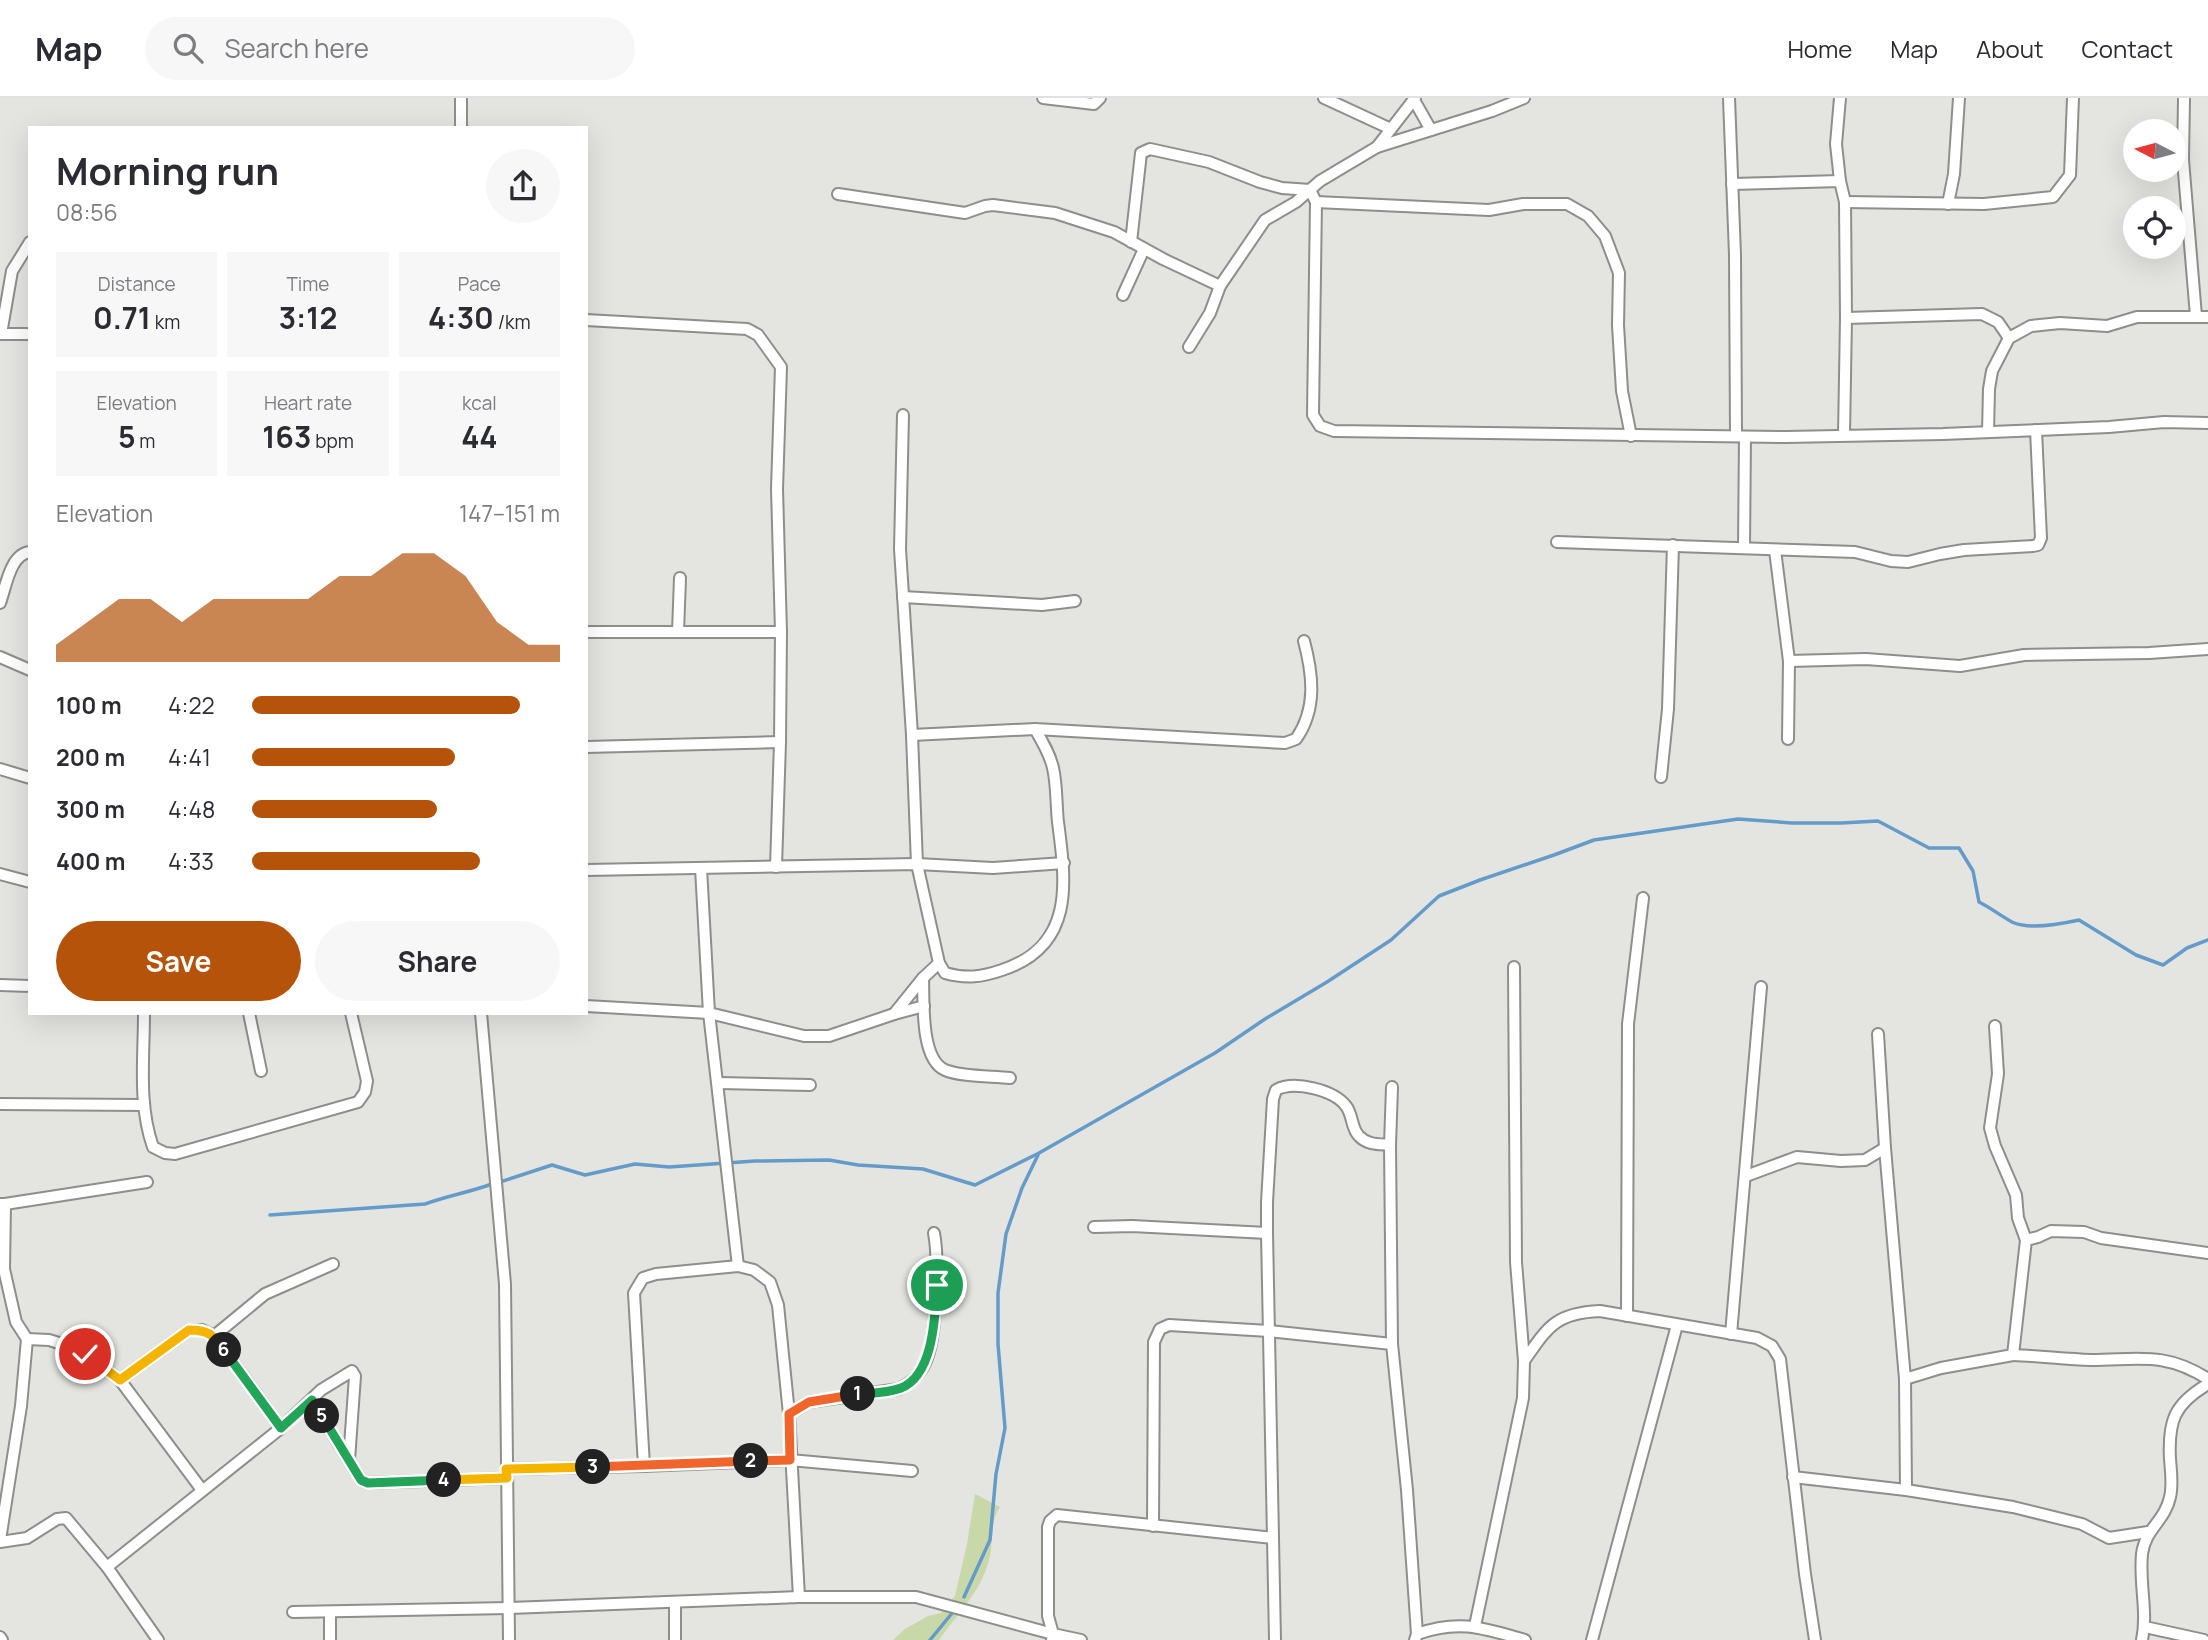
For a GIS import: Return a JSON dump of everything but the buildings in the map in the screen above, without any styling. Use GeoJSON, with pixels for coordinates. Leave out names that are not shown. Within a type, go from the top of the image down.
{"type":"FeatureCollection","features":[{"type":"Feature","properties":{"kind":"street"},"geometry":{"type":"LineString","coordinates":[[461,98],[461,126]]}},
{"type":"Feature","properties":{"kind":"street"},"geometry":{"type":"LineString","coordinates":[[1043,98],[1094,104],[1100,98]]}},
{"type":"Feature","properties":{"kind":"street"},"geometry":{"type":"LineString","coordinates":[[1324,98],[1391,129]]}},
{"type":"Feature","properties":{"kind":"street"},"geometry":{"type":"LineString","coordinates":[[1189,346],[1210,313],[1220,286],[1265,220],[1296,202],[1320,181],[1377,148],[1524,98]]}},
{"type":"Feature","properties":{"kind":"street"},"geometry":{"type":"LineString","coordinates":[[1729,98],[1744,548]]}},
{"type":"Feature","properties":{"kind":"street"},"geometry":{"type":"LineString","coordinates":[[1840,98],[1836,144],[1845,202],[1844,435]]}},
{"type":"Feature","properties":{"kind":"street"},"geometry":{"type":"LineString","coordinates":[[1948,204],[1954,174],[1959,98]]}},
{"type":"Feature","properties":{"kind":"street"},"geometry":{"type":"LineString","coordinates":[[1845,202],[1984,204],[2053,197],[2070,175],[2073,98]]}},
{"type":"Feature","properties":{"kind":"street"},"geometry":{"type":"LineString","coordinates":[[1377,148],[1414,99],[1432,130]]}},
{"type":"Feature","properties":{"kind":"street"},"geometry":{"type":"LineString","coordinates":[[2184,99],[2183,160],[2196,316]]}},
{"type":"Feature","properties":{"kind":"street"},"geometry":{"type":"LineString","coordinates":[[1131,242],[1141,153],[1150,149],[1209,162],[1282,188],[1310,190]]}},
{"type":"Feature","properties":{"kind":"street"},"geometry":{"type":"LineString","coordinates":[[1732,184],[1840,181]]}},
{"type":"Feature","properties":{"kind":"street"},"geometry":{"type":"LineString","coordinates":[[1310,190],[1316,202],[1313,415],[1320,426],[1334,431],[1740,436],[1989,432],[2132,426],[2164,422],[2208,423]]}},
{"type":"Feature","properties":{"kind":"street"},"geometry":{"type":"LineString","coordinates":[[838,194],[965,213],[993,205],[1055,213],[1114,232],[1220,286]]}},
{"type":"Feature","properties":{"kind":"street"},"geometry":{"type":"LineString","coordinates":[[1316,202],[1489,210],[1523,204],[1567,204],[1588,216],[1605,236],[1619,273],[1618,326],[1622,391],[1631,436]]}},
{"type":"Feature","properties":{"kind":"street"},"geometry":{"type":"LineString","coordinates":[[28,245],[12,271],[1,334],[28,334]]}},
{"type":"Feature","properties":{"kind":"street"},"geometry":{"type":"LineString","coordinates":[[1123,295],[1144,249]]}},
{"type":"Feature","properties":{"kind":"street"},"geometry":{"type":"LineString","coordinates":[[1846,318],[1982,314],[1998,322],[2009,338]]}},
{"type":"Feature","properties":{"kind":"street"},"geometry":{"type":"LineString","coordinates":[[1989,432],[1990,380],[2009,338],[2031,326],[2056,323],[2107,326],[2137,317],[2208,317]]}},
{"type":"Feature","properties":{"kind":"street"},"geometry":{"type":"LineString","coordinates":[[588,320],[747,329],[758,335],[781,367],[777,489],[781,632],[776,867]]}},
{"type":"Feature","properties":{"kind":"street"},"geometry":{"type":"LineString","coordinates":[[903,415],[900,550],[917,864],[939,963],[945,973],[961,978],[985,976],[1012,967],[1039,949],[1056,926],[1063,905],[1064,863],[1053,768],[1035,729]]}},
{"type":"Feature","properties":{"kind":"street"},"geometry":{"type":"LineString","coordinates":[[1557,542],[1855,552],[1891,561],[1908,562],[1952,552],[2038,545],[2041,538],[2036,430]]}},
{"type":"Feature","properties":{"kind":"street"},"geometry":{"type":"LineString","coordinates":[[1661,777],[1668,709],[1673,545]]}},
{"type":"Feature","properties":{"kind":"street"},"geometry":{"type":"LineString","coordinates":[[1776,550],[1789,660],[1788,739]]}},
{"type":"Feature","properties":{"kind":"street"},"geometry":{"type":"LineString","coordinates":[[0,603],[15,561],[23,552],[28,552]]}},
{"type":"Feature","properties":{"kind":"street"},"geometry":{"type":"LineString","coordinates":[[678,632],[680,578]]}},
{"type":"Feature","properties":{"kind":"street"},"geometry":{"type":"LineString","coordinates":[[903,597],[1042,605],[1074,601]]}},
{"type":"Feature","properties":{"kind":"street"},"geometry":{"type":"LineString","coordinates":[[588,632],[781,632]]}},
{"type":"Feature","properties":{"kind":"street"},"geometry":{"type":"LineString","coordinates":[[912,735],[1035,729],[1285,743],[1296,739],[1308,715],[1312,692],[1311,670],[1304,642]]}},
{"type":"Feature","properties":{"kind":"street"},"geometry":{"type":"LineString","coordinates":[[1789,660],[1866,659],[1960,666],[2024,656],[2208,649]]}},
{"type":"Feature","properties":{"kind":"street"},"geometry":{"type":"LineString","coordinates":[[0,657],[28,669]]}},
{"type":"Feature","properties":{"kind":"street"},"geometry":{"type":"LineString","coordinates":[[588,747],[780,742]]}},
{"type":"Feature","properties":{"kind":"street"},"geometry":{"type":"LineString","coordinates":[[0,769],[28,777]]}},
{"type":"Feature","properties":{"kind":"street"},"geometry":{"type":"LineString","coordinates":[[588,870],[917,864],[993,868],[1064,863]]}},
{"type":"Feature","properties":{"kind":"street"},"geometry":{"type":"LineString","coordinates":[[701,868],[709,1013],[738,1266]]}},
{"type":"Feature","properties":{"kind":"street"},"geometry":{"type":"LineString","coordinates":[[0,874],[28,881]]}},
{"type":"Feature","properties":{"kind":"street"},"geometry":{"type":"LineString","coordinates":[[1627,1317],[1628,1024],[1643,898]]}},
{"type":"Feature","properties":{"kind":"street"},"geometry":{"type":"LineString","coordinates":[[894,1014],[939,963]]}},
{"type":"Feature","properties":{"kind":"street"},"geometry":{"type":"LineString","coordinates":[[1475,1626],[1523,1398],[1524,1361],[1516,1262],[1514,967]]}},
{"type":"Feature","properties":{"kind":"street"},"geometry":{"type":"LineString","coordinates":[[923,978],[928,1049],[936,1064],[946,1071],[1010,1077]]}},
{"type":"Feature","properties":{"kind":"street"},"geometry":{"type":"LineString","coordinates":[[0,985],[28,986]]}},
{"type":"Feature","properties":{"kind":"street"},"geometry":{"type":"LineString","coordinates":[[1731,1334],[1761,987]]}},
{"type":"Feature","properties":{"kind":"street"},"geometry":{"type":"LineString","coordinates":[[588,1006],[709,1013],[804,1036],[829,1036],[924,1006]]}},
{"type":"Feature","properties":{"kind":"street"},"geometry":{"type":"LineString","coordinates":[[144,1015],[143,1105],[147,1131],[153,1147],[175,1154],[358,1102],[365,1092],[367,1081],[351,1015]]}},
{"type":"Feature","properties":{"kind":"street"},"geometry":{"type":"LineString","coordinates":[[249,1015],[261,1071]]}},
{"type":"Feature","properties":{"kind":"street"},"geometry":{"type":"LineString","coordinates":[[481,1015],[505,1284],[509,1640]]}},
{"type":"Feature","properties":{"kind":"street"},"geometry":{"type":"LineString","coordinates":[[1995,1026],[1998,1074],[1990,1128],[1994,1146],[2016,1195],[2018,1217],[2026,1240],[2013,1355]]}},
{"type":"Feature","properties":{"kind":"street"},"geometry":{"type":"LineString","coordinates":[[1878,1034],[1905,1379],[1906,1490]]}},
{"type":"Feature","properties":{"kind":"street"},"geometry":{"type":"LineString","coordinates":[[719,1083],[810,1085]]}},
{"type":"Feature","properties":{"kind":"street"},"geometry":{"type":"LineString","coordinates":[[1275,1640],[1266,1202],[1273,1098],[1276,1090],[1282,1087],[1315,1088],[1324,1091],[1347,1107],[1354,1130],[1361,1138],[1371,1143],[1390,1145]]}},
{"type":"Feature","properties":{"kind":"street"},"geometry":{"type":"LineString","coordinates":[[1392,1087],[1392,1344],[1407,1490],[1416,1637],[1437,1627],[1475,1626],[1525,1640]]}},
{"type":"Feature","properties":{"kind":"street"},"geometry":{"type":"LineString","coordinates":[[0,1104],[143,1105]]}},
{"type":"Feature","properties":{"kind":"street"},"geometry":{"type":"LineString","coordinates":[[1745,1176],[1797,1157],[1865,1160],[1885,1148]]}},
{"type":"Feature","properties":{"kind":"street"},"geometry":{"type":"LineString","coordinates":[[147,1182],[2,1204],[4,1269],[16,1322],[27,1339],[21,1406],[0,1541],[27,1538],[57,1520],[66,1518],[107,1567],[158,1640]]}},
{"type":"Feature","properties":{"kind":"street"},"geometry":{"type":"LineString","coordinates":[[1094,1227],[1132,1226],[1267,1233]]}},
{"type":"Feature","properties":{"kind":"street"},"geometry":{"type":"LineString","coordinates":[[2026,1240],[2051,1231],[2084,1232],[2101,1238],[2208,1253]]}},
{"type":"Feature","properties":{"kind":"street"},"geometry":{"type":"LineString","coordinates":[[789,1414],[809,1402],[899,1389],[919,1373],[927,1361],[936,1301],[934,1233]]}},
{"type":"Feature","properties":{"kind":"street"},"geometry":{"type":"LineString","coordinates":[[214,1336],[265,1294],[333,1264]]}},
{"type":"Feature","properties":{"kind":"street"},"geometry":{"type":"LineString","coordinates":[[644,1466],[634,1293],[643,1278],[656,1274],[738,1266],[754,1270],[770,1282],[778,1304],[789,1414],[799,1597]]}},
{"type":"Feature","properties":{"kind":"street"},"geometry":{"type":"LineString","coordinates":[[1524,1361],[1549,1326],[1564,1316],[1582,1311],[1600,1311],[1757,1338],[1772,1346],[1780,1359],[1815,1640]]}},
{"type":"Feature","properties":{"kind":"street"},"geometry":{"type":"LineString","coordinates":[[1153,1526],[1154,1342],[1160,1329],[1169,1325],[1269,1331],[1392,1344]]}},
{"type":"Feature","properties":{"kind":"street"},"geometry":{"type":"LineString","coordinates":[[1592,1640],[1677,1325]]}},
{"type":"Feature","properties":{"kind":"street"},"geometry":{"type":"LineString","coordinates":[[120,1380],[189,1330],[202,1330],[214,1336],[281,1428]]}},
{"type":"Feature","properties":{"kind":"street"},"geometry":{"type":"LineString","coordinates":[[27,1339],[49,1340],[72,1347],[120,1380],[202,1490]]}},
{"type":"Feature","properties":{"kind":"street"},"geometry":{"type":"LineString","coordinates":[[1905,1379],[1941,1368],[2013,1355],[2089,1360],[2159,1359],[2179,1363],[2208,1381],[2191,1394],[2172,1419],[2170,1499],[2160,1520],[2148,1532],[2142,1550],[2141,1588],[2145,1627],[2141,1640]]}},
{"type":"Feature","properties":{"kind":"street"},"geometry":{"type":"LineString","coordinates":[[107,1567],[281,1428],[321,1390],[348,1372],[354,1372],[349,1460]]}},
{"type":"Feature","properties":{"kind":"street"},"geometry":{"type":"LineString","coordinates":[[312,1400],[361,1480],[368,1483],[506,1473],[790,1460],[912,1471]]}},
{"type":"Feature","properties":{"kind":"street"},"geometry":{"type":"LineString","coordinates":[[1793,1477],[1906,1490],[2048,1514],[2082,1524],[2109,1538],[2128,1540],[2142,1550]]}},
{"type":"Feature","properties":{"kind":"street"},"geometry":{"type":"LineString","coordinates":[[1053,1637],[1048,1616],[1048,1527],[1050,1521],[1057,1516],[1273,1538]]}},
{"type":"Feature","properties":{"kind":"street"},"geometry":{"type":"LineString","coordinates":[[2109,1538],[2148,1532]]}},
{"type":"Feature","properties":{"kind":"street"},"geometry":{"type":"LineString","coordinates":[[293,1612],[510,1608],[799,1597],[916,1597],[1053,1637],[1080,1640]]}},
{"type":"Feature","properties":{"kind":"street"},"geometry":{"type":"LineString","coordinates":[[675,1602],[675,1640]]}},
{"type":"Feature","properties":{"kind":"street"},"geometry":{"type":"LineString","coordinates":[[330,1612],[330,1640]]}},
{"type":"Feature","properties":{"kind":"street"},"geometry":{"type":"LineString","coordinates":[[2145,1627],[2204,1640]]}},
{"type":"Feature","properties":{"kind":"green space"},"geometry":{"type":"Polygon","coordinates":[[[975,1494],[1000,1507],[994,1519],[989,1560],[981,1582],[939,1640],[893,1640],[905,1629],[928,1616],[941,1613],[955,1596],[975,1494]]]}},
{"type":"Feature","properties":{"kind":"waterway"},"geometry":{"type":"LineString","coordinates":[[500,1182],[552,1165],[585,1175],[635,1164],[669,1167],[755,1161],[829,1160],[858,1165],[923,1169],[975,1185],[1039,1153],[1215,1053],[1391,940],[1439,896],[1594,840],[1738,819],[1792,823],[1878,821],[1929,848],[1959,848],[1973,871],[1979,902],[2008,920],[2035,926],[2079,920],[2136,955],[2163,965],[2187,948],[2208,940]]}},
{"type":"Feature","properties":{"kind":"waterway"},"geometry":{"type":"LineString","coordinates":[[964,1597],[990,1540],[996,1474],[1005,1428],[998,1344],[998,1293],[1006,1234],[1022,1188],[1038,1155]]}},
{"type":"Feature","properties":{"kind":"waterway"},"geometry":{"type":"LineString","coordinates":[[270,1215],[425,1204],[492,1184]]}},
{"type":"Feature","properties":{"kind":"waterway"},"geometry":{"type":"LineString","coordinates":[[930,1640],[953,1612]]}},
{"type":"Feature","properties":{"kind":"route"},"geometry":{"type":"LineString","coordinates":[[85,1354],[120,1380],[189,1330],[202,1330],[214,1336],[281,1428],[312,1400],[361,1480],[368,1483],[507,1478],[506,1469],[790,1460],[789,1414],[809,1402],[899,1389],[919,1373],[927,1361],[937,1285]]}}]}
